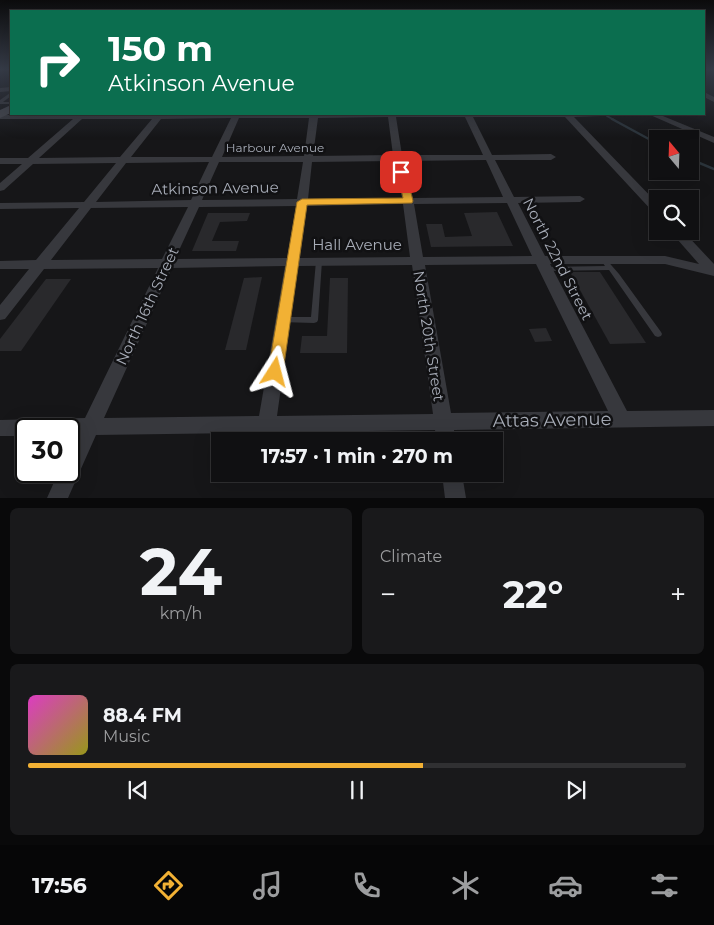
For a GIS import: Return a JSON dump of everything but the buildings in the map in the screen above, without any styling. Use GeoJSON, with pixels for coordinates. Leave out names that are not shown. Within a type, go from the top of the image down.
{"type":"FeatureCollection","features":[{"type":"Feature","properties":{"kind":"street"},"geometry":{"type":"LineString","coordinates":[[0,188],[82,115],[159,115]]}},
{"type":"Feature","properties":{"kind":"street"},"geometry":{"type":"LineString","coordinates":[[0,315],[159,115]]}},
{"type":"Feature","properties":{"kind":"street","name":"North 16th Street"},"geometry":{"type":"LineString","coordinates":[[57,498],[237,115]]}},
{"type":"Feature","properties":{"kind":"street"},"geometry":{"type":"LineString","coordinates":[[267,423],[314,115]]}},
{"type":"Feature","properties":{"kind":"street","name":"North 20th Street"},"geometry":{"type":"LineString","coordinates":[[391,115],[418,260],[445,432]]}},
{"type":"Feature","properties":{"kind":"street","name":"North 22nd Street"},"geometry":{"type":"LineString","coordinates":[[468,115],[621,418]]}},
{"type":"Feature","properties":{"kind":"street"},"geometry":{"type":"LineString","coordinates":[[569,115],[649,201]]}},
{"type":"Feature","properties":{"kind":"street"},"geometry":{"type":"LineString","coordinates":[[654,115],[714,140]]}},
{"type":"Feature","properties":{"kind":"street","name":"Harbour Avenue"},"geometry":{"type":"LineString","coordinates":[[0,161],[551,158]]}},
{"type":"Feature","properties":{"kind":"street","name":"Atkinson Avenue"},"geometry":{"type":"LineString","coordinates":[[0,206],[580,199]]}},
{"type":"Feature","properties":{"kind":"street"},"geometry":{"type":"LineString","coordinates":[[684,240],[714,272]]}},
{"type":"Feature","properties":{"kind":"street","name":"Hall Avenue"},"geometry":{"type":"LineString","coordinates":[[0,265],[418,260],[542,264],[607,263],[624,259],[665,260],[714,272]]}},
{"type":"Feature","properties":{"kind":"street","name":"Attas Avenue"},"geometry":{"type":"LineString","coordinates":[[0,428],[714,418]]}},
{"type":"Feature","properties":{"kind":"street"},"geometry":{"type":"LineString","coordinates":[[453,482],[456,498]]}},
{"type":"Feature","properties":{"kind":"lane"},"geometry":{"type":"LineString","coordinates":[[4,108],[10,96]]}},
{"type":"Feature","properties":{"kind":"lane"},"geometry":{"type":"LineString","coordinates":[[283,320],[314,320],[319,261]]}},
{"type":"Feature","properties":{"kind":"lane"},"geometry":{"type":"LineString","coordinates":[[607,263],[658,334]]}},
{"type":"Feature","properties":{"kind":"waterway"},"geometry":{"type":"LineString","coordinates":[[607,116],[614,120]]}},
{"type":"Feature","properties":{"kind":"waterway"},"geometry":{"type":"LineString","coordinates":[[612,119],[649,139]]}},
{"type":"Feature","properties":{"kind":"waterway"},"geometry":{"type":"LineString","coordinates":[[699,163],[714,169]]}},
{"type":"Feature","properties":{"kind":"route"},"geometry":{"type":"LineString","coordinates":[[275,372],[302,202],[408,201],[401,172]]}}]}
